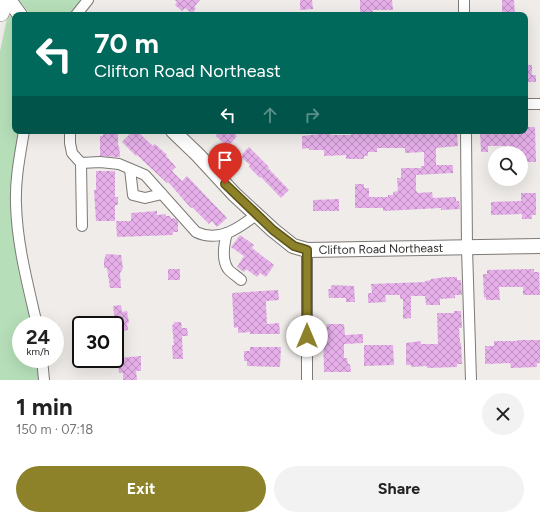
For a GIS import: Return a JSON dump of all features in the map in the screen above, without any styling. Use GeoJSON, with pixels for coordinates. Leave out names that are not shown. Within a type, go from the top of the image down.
{"type":"FeatureCollection","features":[{"type":"Feature","properties":{"kind":"highway"},"geometry":{"type":"LineString","coordinates":[[0,12],[3,0]]}},
{"type":"Feature","properties":{"kind":"street"},"geometry":{"type":"LineString","coordinates":[[9,0],[18,12]]}},
{"type":"Feature","properties":{"kind":"street"},"geometry":{"type":"LineString","coordinates":[[78,12],[88,0]]}},
{"type":"Feature","properties":{"kind":"street"},"geometry":{"type":"LineString","coordinates":[[464,0],[464,12]]}},
{"type":"Feature","properties":{"kind":"street"},"geometry":{"type":"LineString","coordinates":[[528,104],[540,104]]}},
{"type":"Feature","properties":{"kind":"street"},"geometry":{"type":"LineString","coordinates":[[23,134],[18,165],[16,204],[18,232],[36,316]]}},
{"type":"Feature","properties":{"kind":"street"},"geometry":{"type":"LineString","coordinates":[[70,134],[72,153],[81,163],[82,226]]}},
{"type":"Feature","properties":{"kind":"street","name":"Clifton Road Northeast"},"geometry":{"type":"LineString","coordinates":[[176,134],[256,215],[294,246],[307,250],[540,246]]}},
{"type":"Feature","properties":{"kind":"street"},"geometry":{"type":"LineString","coordinates":[[466,134],[467,248],[471,380]]}},
{"type":"Feature","properties":{"kind":"street"},"geometry":{"type":"LineString","coordinates":[[81,163],[100,162],[119,164],[145,175],[196,232],[204,236],[227,233],[240,227],[256,215]]}},
{"type":"Feature","properties":{"kind":"street"},"geometry":{"type":"LineString","coordinates":[[130,169],[133,195],[145,198],[162,194]]}},
{"type":"Feature","properties":{"kind":"street"},"geometry":{"type":"LineString","coordinates":[[227,233],[224,244],[224,256],[227,268],[241,280]]}},
{"type":"Feature","properties":{"kind":"street"},"geometry":{"type":"LineString","coordinates":[[307,250],[307,380]]}},
{"type":"Feature","properties":{"kind":"street"},"geometry":{"type":"LineString","coordinates":[[43,368],[44,380]]}},
{"type":"Feature","properties":{"kind":"green space"},"geometry":{"type":"Polygon","coordinates":[[[19,0],[85,0],[76,12],[29,12],[19,0]]]}},
{"type":"Feature","properties":{"kind":"green space"},"geometry":{"type":"Polygon","coordinates":[[[10,16],[12,16],[12,134],[20,134],[12,199],[14,239],[32,316],[12,316],[12,368],[40,368],[40,380],[0,380],[0,51],[7,19],[10,16]]]}},
{"type":"Feature","properties":{"kind":"building"},"geometry":{"type":"Polygon","coordinates":[[[175,0],[200,0],[194,7],[196,8],[193,12],[190,12],[185,8],[182,11],[175,5],[177,2],[175,0]]]}},
{"type":"Feature","properties":{"kind":"building"},"geometry":{"type":"Polygon","coordinates":[[[300,0],[312,0],[313,9],[300,10],[300,0]]]}},
{"type":"Feature","properties":{"kind":"building"},"geometry":{"type":"Polygon","coordinates":[[[360,0],[392,0],[393,10],[372,10],[373,12],[360,12],[360,0]]]}},
{"type":"Feature","properties":{"kind":"building"},"geometry":{"type":"Polygon","coordinates":[[[502,0],[514,0],[515,12],[502,12],[502,0]]]}},
{"type":"Feature","properties":{"kind":"building"},"geometry":{"type":"Polygon","coordinates":[[[528,65],[532,65],[532,75],[536,75],[536,82],[528,82],[528,65]]]}},
{"type":"Feature","properties":{"kind":"building"},"geometry":{"type":"Polygon","coordinates":[[[528,127],[535,127],[536,162],[528,162],[528,146],[488,146],[488,152],[481,152],[480,134],[528,134],[528,127]]]}},
{"type":"Feature","properties":{"kind":"building"},"geometry":{"type":"Polygon","coordinates":[[[103,134],[118,134],[120,157],[100,156],[100,136],[103,136],[103,134]]]}},
{"type":"Feature","properties":{"kind":"building"},"geometry":{"type":"Polygon","coordinates":[[[130,134],[140,134],[153,146],[155,144],[167,155],[166,156],[176,167],[172,171],[182,181],[187,176],[227,218],[217,227],[212,221],[209,224],[192,207],[191,208],[168,182],[167,183],[122,142],[130,134]]]}},
{"type":"Feature","properties":{"kind":"building"},"geometry":{"type":"Polygon","coordinates":[[[218,134],[235,134],[237,136],[228,147],[216,136],[218,134]]]}},
{"type":"Feature","properties":{"kind":"building"},"geometry":{"type":"Polygon","coordinates":[[[321,134],[457,134],[458,146],[436,148],[436,165],[453,165],[453,173],[416,175],[416,191],[418,193],[432,192],[433,198],[456,197],[456,201],[459,201],[460,209],[441,210],[441,208],[383,211],[383,208],[355,208],[355,184],[364,184],[364,188],[369,188],[369,197],[388,197],[388,195],[393,195],[393,192],[398,191],[397,178],[401,178],[401,168],[421,168],[421,166],[424,166],[424,152],[405,153],[405,148],[377,148],[377,152],[368,152],[368,156],[364,156],[364,159],[346,159],[346,155],[324,156],[324,150],[309,150],[309,148],[302,149],[302,136],[321,134]]]}},
{"type":"Feature","properties":{"kind":"building"},"geometry":{"type":"Polygon","coordinates":[[[249,147],[289,190],[281,198],[249,167],[250,165],[241,157],[249,147]]]}},
{"type":"Feature","properties":{"kind":"building"},"geometry":{"type":"Polygon","coordinates":[[[96,171],[115,171],[115,197],[118,197],[118,205],[115,205],[115,221],[96,221],[94,190],[96,190],[96,171]]]}},
{"type":"Feature","properties":{"kind":"building"},"geometry":{"type":"Polygon","coordinates":[[[521,193],[536,193],[536,215],[532,215],[532,219],[522,219],[522,214],[491,215],[491,202],[521,201],[521,193]]]}},
{"type":"Feature","properties":{"kind":"building"},"geometry":{"type":"Polygon","coordinates":[[[339,199],[339,211],[313,211],[313,200],[339,199]]]}},
{"type":"Feature","properties":{"kind":"building"},"geometry":{"type":"Polygon","coordinates":[[[157,211],[157,215],[166,214],[166,216],[170,216],[171,219],[175,218],[178,221],[178,232],[173,232],[173,235],[117,237],[116,221],[131,221],[131,213],[157,211]]]}},
{"type":"Feature","properties":{"kind":"building"},"geometry":{"type":"Polygon","coordinates":[[[240,235],[254,245],[252,248],[274,265],[266,277],[260,273],[257,277],[246,269],[244,272],[237,267],[244,256],[231,247],[240,235]]]}},
{"type":"Feature","properties":{"kind":"building"},"geometry":{"type":"Polygon","coordinates":[[[106,254],[121,255],[123,268],[120,273],[121,288],[110,288],[107,268],[104,268],[106,254]]]}},
{"type":"Feature","properties":{"kind":"building"},"geometry":{"type":"Polygon","coordinates":[[[168,269],[180,269],[180,280],[168,280],[168,269]]]}},
{"type":"Feature","properties":{"kind":"building"},"geometry":{"type":"Polygon","coordinates":[[[534,269],[534,272],[539,272],[540,295],[523,295],[523,287],[499,287],[500,300],[486,300],[486,297],[484,298],[483,274],[487,274],[487,270],[534,269]]]}},
{"type":"Feature","properties":{"kind":"building"},"geometry":{"type":"Polygon","coordinates":[[[457,277],[457,280],[461,280],[462,295],[455,295],[455,298],[440,299],[440,305],[426,305],[425,296],[411,296],[411,318],[403,319],[403,299],[400,299],[400,295],[385,295],[386,302],[368,303],[368,293],[372,293],[371,284],[425,282],[431,279],[457,277]]]}},
{"type":"Feature","properties":{"kind":"building"},"geometry":{"type":"Polygon","coordinates":[[[331,285],[354,286],[355,302],[346,302],[346,298],[329,298],[328,289],[331,289],[331,285]]]}},
{"type":"Feature","properties":{"kind":"building"},"geometry":{"type":"Polygon","coordinates":[[[278,290],[279,300],[266,301],[266,304],[267,324],[279,323],[280,334],[250,334],[250,332],[238,333],[238,327],[234,328],[232,293],[278,290]]]}},
{"type":"Feature","properties":{"kind":"building"},"geometry":{"type":"Polygon","coordinates":[[[121,305],[122,312],[127,311],[129,323],[127,323],[128,330],[124,331],[124,316],[114,316],[113,306],[121,305]]]}},
{"type":"Feature","properties":{"kind":"building"},"geometry":{"type":"Polygon","coordinates":[[[454,311],[461,311],[462,328],[459,328],[462,364],[457,364],[457,367],[427,368],[427,366],[411,367],[411,365],[406,365],[406,343],[421,341],[421,344],[438,344],[437,313],[454,313],[454,311]]]}},
{"type":"Feature","properties":{"kind":"building"},"geometry":{"type":"Polygon","coordinates":[[[174,322],[181,322],[182,328],[187,328],[188,336],[182,336],[183,359],[173,359],[172,345],[174,345],[172,325],[174,322]]]}},
{"type":"Feature","properties":{"kind":"building"},"geometry":{"type":"Polygon","coordinates":[[[327,324],[344,324],[345,335],[363,334],[363,343],[344,344],[344,358],[347,358],[348,364],[350,364],[351,372],[324,372],[323,328],[327,328],[327,324]]]}},
{"type":"Feature","properties":{"kind":"building"},"geometry":{"type":"Polygon","coordinates":[[[540,340],[540,363],[537,363],[537,367],[511,368],[510,363],[485,364],[485,346],[494,346],[494,341],[540,340]]]}},
{"type":"Feature","properties":{"kind":"building"},"geometry":{"type":"Polygon","coordinates":[[[364,345],[393,345],[394,365],[364,366],[364,345]]]}},
{"type":"Feature","properties":{"kind":"building"},"geometry":{"type":"Polygon","coordinates":[[[250,347],[281,347],[280,367],[247,366],[247,361],[244,361],[244,351],[250,351],[250,347]]]}},
{"type":"Feature","properties":{"kind":"building"},"geometry":{"type":"Polygon","coordinates":[[[141,356],[141,371],[136,371],[137,380],[123,380],[123,373],[119,373],[118,368],[124,368],[124,358],[141,356]]]}},
{"type":"Feature","properties":{"kind":"route"},"geometry":{"type":"LineString","coordinates":[[225,184],[273,230],[294,246],[307,250],[307,336]]}}]}
